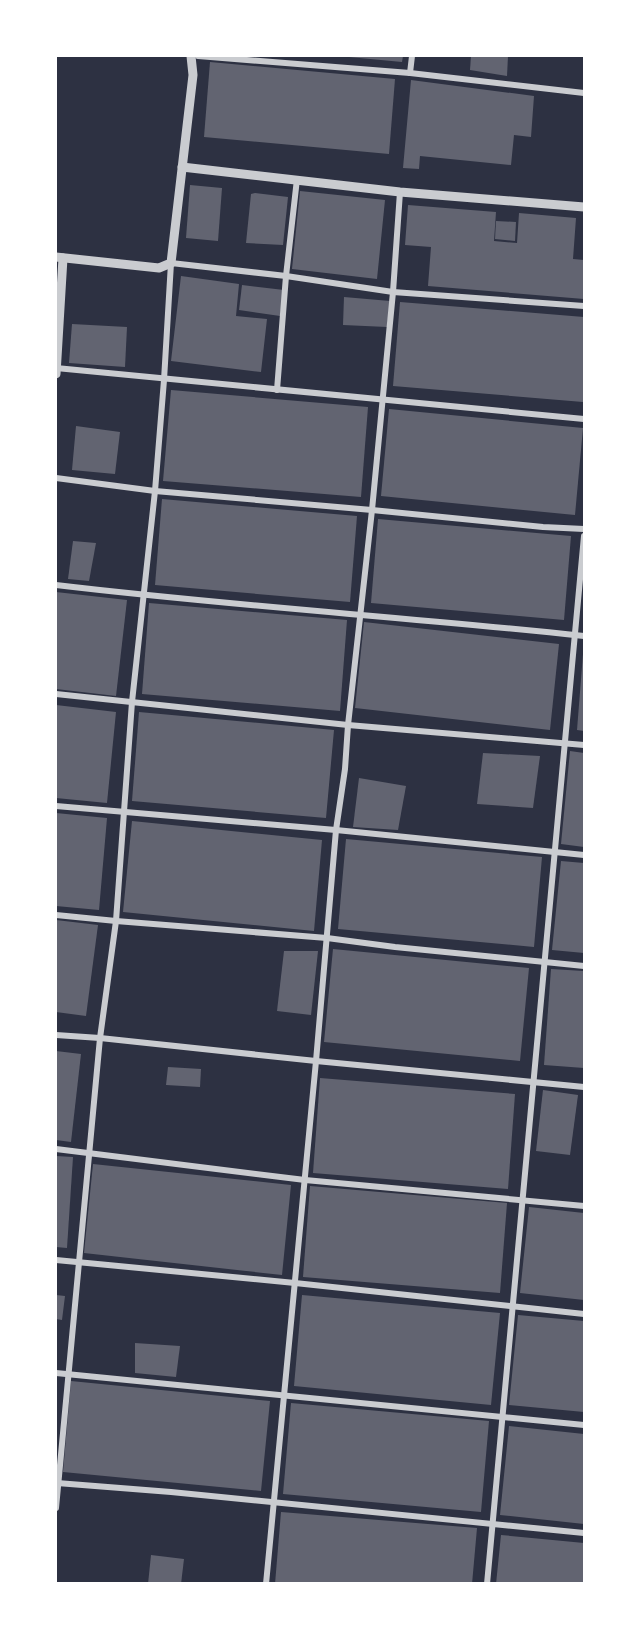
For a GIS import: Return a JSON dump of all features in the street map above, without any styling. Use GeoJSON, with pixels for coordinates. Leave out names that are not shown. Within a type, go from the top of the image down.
{"type":"FeatureCollection","features":[{"type":"Feature","properties":{"kind":"street"},"geometry":{"type":"LineString","coordinates":[[56,1508],[100,1038],[116,921],[132,702],[155,491],[171,263],[193,75],[191,56]]}},
{"type":"Feature","properties":{"kind":"street"},"geometry":{"type":"LineString","coordinates":[[200,56],[410,74],[585,93]]}},
{"type":"Feature","properties":{"kind":"street"},"geometry":{"type":"LineString","coordinates":[[410,74],[412,56]]}},
{"type":"Feature","properties":{"kind":"street"},"geometry":{"type":"LineString","coordinates":[[182,167],[400,192],[585,207]]}},
{"type":"Feature","properties":{"kind":"street"},"geometry":{"type":"LineString","coordinates":[[277,390],[286,276],[297,180]]}},
{"type":"Feature","properties":{"kind":"street"},"geometry":{"type":"LineString","coordinates":[[266,1584],[336,830],[345,769],[393,292],[400,192]]}},
{"type":"Feature","properties":{"kind":"street"},"geometry":{"type":"LineString","coordinates":[[56,374],[59,257],[159,268],[171,263],[286,276],[393,292],[585,306]]}},
{"type":"Feature","properties":{"kind":"street"},"geometry":{"type":"LineString","coordinates":[[56,368],[585,419]]}},
{"type":"Feature","properties":{"kind":"street"},"geometry":{"type":"LineString","coordinates":[[56,478],[155,491],[585,529]]}},
{"type":"Feature","properties":{"kind":"street"},"geometry":{"type":"LineString","coordinates":[[487,1584],[585,536]]}},
{"type":"Feature","properties":{"kind":"street"},"geometry":{"type":"LineString","coordinates":[[56,585],[360,615],[490,625],[585,636]]}},
{"type":"Feature","properties":{"kind":"street"},"geometry":{"type":"LineString","coordinates":[[56,694],[348,725],[585,745]]}},
{"type":"Feature","properties":{"kind":"street"},"geometry":{"type":"LineString","coordinates":[[56,806],[336,830],[585,855]]}},
{"type":"Feature","properties":{"kind":"street"},"geometry":{"type":"LineString","coordinates":[[56,915],[327,938],[585,966]]}},
{"type":"Feature","properties":{"kind":"street"},"geometry":{"type":"LineString","coordinates":[[56,1035],[585,1087]]}},
{"type":"Feature","properties":{"kind":"street"},"geometry":{"type":"LineString","coordinates":[[56,1149],[305,1180],[585,1206]]}},
{"type":"Feature","properties":{"kind":"street"},"geometry":{"type":"LineString","coordinates":[[56,1260],[585,1314]]}},
{"type":"Feature","properties":{"kind":"street"},"geometry":{"type":"LineString","coordinates":[[56,1373],[585,1425]]}},
{"type":"Feature","properties":{"kind":"street"},"geometry":{"type":"LineString","coordinates":[[57,1483],[585,1533]]}},
{"type":"Feature","properties":{"kind":"building"},"geometry":{"type":"Polygon","coordinates":[[[349,56],[403,56],[402,62],[349,56]]]}},
{"type":"Feature","properties":{"kind":"building"},"geometry":{"type":"Polygon","coordinates":[[[471,56],[508,56],[507,76],[470,70],[471,56]]]}},
{"type":"Feature","properties":{"kind":"building"},"geometry":{"type":"Polygon","coordinates":[[[210,62],[395,79],[389,154],[204,137],[210,62]]]}},
{"type":"Feature","properties":{"kind":"building"},"geometry":{"type":"Polygon","coordinates":[[[411,80],[534,96],[531,137],[514,135],[511,165],[420,156],[419,169],[403,168],[411,80]]]}},
{"type":"Feature","properties":{"kind":"building"},"geometry":{"type":"Polygon","coordinates":[[[190,185],[222,188],[218,241],[186,238],[190,185]]]}},
{"type":"Feature","properties":{"kind":"building"},"geometry":{"type":"Polygon","coordinates":[[[300,191],[385,200],[377,279],[292,269],[300,191]]]}},
{"type":"Feature","properties":{"kind":"building"},"geometry":{"type":"Polygon","coordinates":[[[251,194],[288,197],[283,245],[246,243],[251,194]]]}},
{"type":"Feature","properties":{"kind":"building"},"geometry":{"type":"Polygon","coordinates":[[[408,205],[496,212],[494,241],[517,243],[519,213],[576,218],[573,259],[584,260],[584,299],[428,286],[431,247],[405,245],[408,205]]]}},
{"type":"Feature","properties":{"kind":"building"},"geometry":{"type":"Polygon","coordinates":[[[496,221],[516,222],[515,241],[495,239],[496,221]]]}},
{"type":"Feature","properties":{"kind":"building"},"geometry":{"type":"Polygon","coordinates":[[[181,276],[239,284],[236,316],[267,319],[261,372],[171,361],[181,276]]]}},
{"type":"Feature","properties":{"kind":"building"},"geometry":{"type":"Polygon","coordinates":[[[242,285],[284,290],[280,316],[239,310],[242,285]]]}},
{"type":"Feature","properties":{"kind":"building"},"geometry":{"type":"Polygon","coordinates":[[[344,297],[390,301],[387,327],[343,325],[344,297]]]}},
{"type":"Feature","properties":{"kind":"building"},"geometry":{"type":"Polygon","coordinates":[[[400,302],[584,317],[583,402],[393,386],[400,302]]]}},
{"type":"Feature","properties":{"kind":"building"},"geometry":{"type":"Polygon","coordinates":[[[72,324],[127,327],[125,367],[69,363],[72,324]]]}},
{"type":"Feature","properties":{"kind":"building"},"geometry":{"type":"Polygon","coordinates":[[[171,390],[368,407],[361,497],[163,481],[171,390]]]}},
{"type":"Feature","properties":{"kind":"building"},"geometry":{"type":"Polygon","coordinates":[[[389,409],[583,428],[575,515],[381,496],[389,409]]]}},
{"type":"Feature","properties":{"kind":"building"},"geometry":{"type":"Polygon","coordinates":[[[76,426],[120,432],[115,474],[72,470],[76,426]]]}},
{"type":"Feature","properties":{"kind":"building"},"geometry":{"type":"Polygon","coordinates":[[[162,499],[357,516],[350,602],[155,585],[162,499]]]}},
{"type":"Feature","properties":{"kind":"building"},"geometry":{"type":"Polygon","coordinates":[[[378,519],[571,536],[564,620],[371,603],[378,519]]]}},
{"type":"Feature","properties":{"kind":"building"},"geometry":{"type":"Polygon","coordinates":[[[73,541],[96,543],[89,581],[68,579],[73,541]]]}},
{"type":"Feature","properties":{"kind":"building"},"geometry":{"type":"Polygon","coordinates":[[[56,592],[127,600],[116,696],[56,689],[56,592]]]}},
{"type":"Feature","properties":{"kind":"building"},"geometry":{"type":"Polygon","coordinates":[[[149,603],[347,620],[340,711],[142,694],[149,603]]]}},
{"type":"Feature","properties":{"kind":"building"},"geometry":{"type":"Polygon","coordinates":[[[364,622],[559,644],[550,730],[355,708],[364,622]]]}},
{"type":"Feature","properties":{"kind":"building"},"geometry":{"type":"Polygon","coordinates":[[[584,654],[584,731],[577,730],[584,654]]]}},
{"type":"Feature","properties":{"kind":"building"},"geometry":{"type":"Polygon","coordinates":[[[56,705],[116,712],[107,803],[56,798],[56,705]]]}},
{"type":"Feature","properties":{"kind":"building"},"geometry":{"type":"Polygon","coordinates":[[[139,712],[334,730],[326,818],[132,801],[139,712]]]}},
{"type":"Feature","properties":{"kind":"building"},"geometry":{"type":"Polygon","coordinates":[[[570,751],[584,753],[584,847],[561,844],[570,751]]]}},
{"type":"Feature","properties":{"kind":"building"},"geometry":{"type":"Polygon","coordinates":[[[483,753],[540,756],[533,808],[477,804],[483,753]]]}},
{"type":"Feature","properties":{"kind":"building"},"geometry":{"type":"Polygon","coordinates":[[[359,778],[406,786],[398,830],[353,827],[359,778]]]}},
{"type":"Feature","properties":{"kind":"building"},"geometry":{"type":"Polygon","coordinates":[[[56,813],[107,818],[99,910],[56,906],[56,813]]]}},
{"type":"Feature","properties":{"kind":"building"},"geometry":{"type":"Polygon","coordinates":[[[132,821],[322,840],[314,931],[123,912],[132,821]]]}},
{"type":"Feature","properties":{"kind":"building"},"geometry":{"type":"Polygon","coordinates":[[[346,839],[542,857],[534,947],[338,929],[346,839]]]}},
{"type":"Feature","properties":{"kind":"building"},"geometry":{"type":"Polygon","coordinates":[[[561,861],[584,863],[584,953],[552,950],[561,861]]]}},
{"type":"Feature","properties":{"kind":"building"},"geometry":{"type":"Polygon","coordinates":[[[56,920],[98,925],[86,1016],[56,1012],[56,920]]]}},
{"type":"Feature","properties":{"kind":"building"},"geometry":{"type":"Polygon","coordinates":[[[333,949],[529,968],[520,1061],[324,1042],[333,949]]]}},
{"type":"Feature","properties":{"kind":"building"},"geometry":{"type":"Polygon","coordinates":[[[284,951],[318,951],[311,1015],[277,1011],[284,951]]]}},
{"type":"Feature","properties":{"kind":"building"},"geometry":{"type":"Polygon","coordinates":[[[551,969],[584,971],[584,1068],[544,1065],[551,969]]]}},
{"type":"Feature","properties":{"kind":"building"},"geometry":{"type":"Polygon","coordinates":[[[56,1051],[81,1054],[71,1142],[56,1140],[56,1051]]]}},
{"type":"Feature","properties":{"kind":"building"},"geometry":{"type":"Polygon","coordinates":[[[168,1067],[201,1069],[200,1087],[166,1085],[168,1067]]]}},
{"type":"Feature","properties":{"kind":"building"},"geometry":{"type":"Polygon","coordinates":[[[320,1078],[515,1094],[508,1189],[313,1173],[320,1078]]]}},
{"type":"Feature","properties":{"kind":"building"},"geometry":{"type":"Polygon","coordinates":[[[543,1090],[578,1095],[570,1155],[536,1151],[543,1090]]]}},
{"type":"Feature","properties":{"kind":"building"},"geometry":{"type":"Polygon","coordinates":[[[56,1156],[73,1157],[67,1248],[56,1247],[56,1156]]]}},
{"type":"Feature","properties":{"kind":"building"},"geometry":{"type":"Polygon","coordinates":[[[93,1164],[291,1185],[282,1275],[84,1253],[93,1164]]]}},
{"type":"Feature","properties":{"kind":"building"},"geometry":{"type":"Polygon","coordinates":[[[310,1186],[507,1203],[500,1293],[303,1277],[310,1186]]]}},
{"type":"Feature","properties":{"kind":"building"},"geometry":{"type":"Polygon","coordinates":[[[529,1207],[584,1213],[584,1300],[520,1293],[529,1207]]]}},
{"type":"Feature","properties":{"kind":"building"},"geometry":{"type":"Polygon","coordinates":[[[56,1295],[65,1296],[62,1320],[56,1319],[56,1295]]]}},
{"type":"Feature","properties":{"kind":"building"},"geometry":{"type":"Polygon","coordinates":[[[302,1295],[500,1313],[491,1405],[294,1386],[302,1295]]]}},
{"type":"Feature","properties":{"kind":"building"},"geometry":{"type":"Polygon","coordinates":[[[518,1315],[584,1321],[584,1412],[509,1405],[518,1315]]]}},
{"type":"Feature","properties":{"kind":"building"},"geometry":{"type":"Polygon","coordinates":[[[135,1343],[180,1346],[176,1377],[135,1373],[135,1343]]]}},
{"type":"Feature","properties":{"kind":"building"},"geometry":{"type":"Polygon","coordinates":[[[71,1381],[270,1401],[261,1491],[63,1472],[71,1381]]]}},
{"type":"Feature","properties":{"kind":"building"},"geometry":{"type":"Polygon","coordinates":[[[291,1403],[489,1421],[481,1512],[283,1494],[291,1403]]]}},
{"type":"Feature","properties":{"kind":"building"},"geometry":{"type":"Polygon","coordinates":[[[509,1426],[584,1434],[584,1524],[500,1515],[509,1426]]]}},
{"type":"Feature","properties":{"kind":"building"},"geometry":{"type":"Polygon","coordinates":[[[281,1512],[477,1528],[472,1584],[275,1584],[281,1512]]]}},
{"type":"Feature","properties":{"kind":"building"},"geometry":{"type":"Polygon","coordinates":[[[501,1535],[584,1543],[584,1584],[496,1584],[501,1535]]]}},
{"type":"Feature","properties":{"kind":"building"},"geometry":{"type":"Polygon","coordinates":[[[151,1555],[184,1559],[181,1584],[148,1584],[151,1555]]]}}]}
